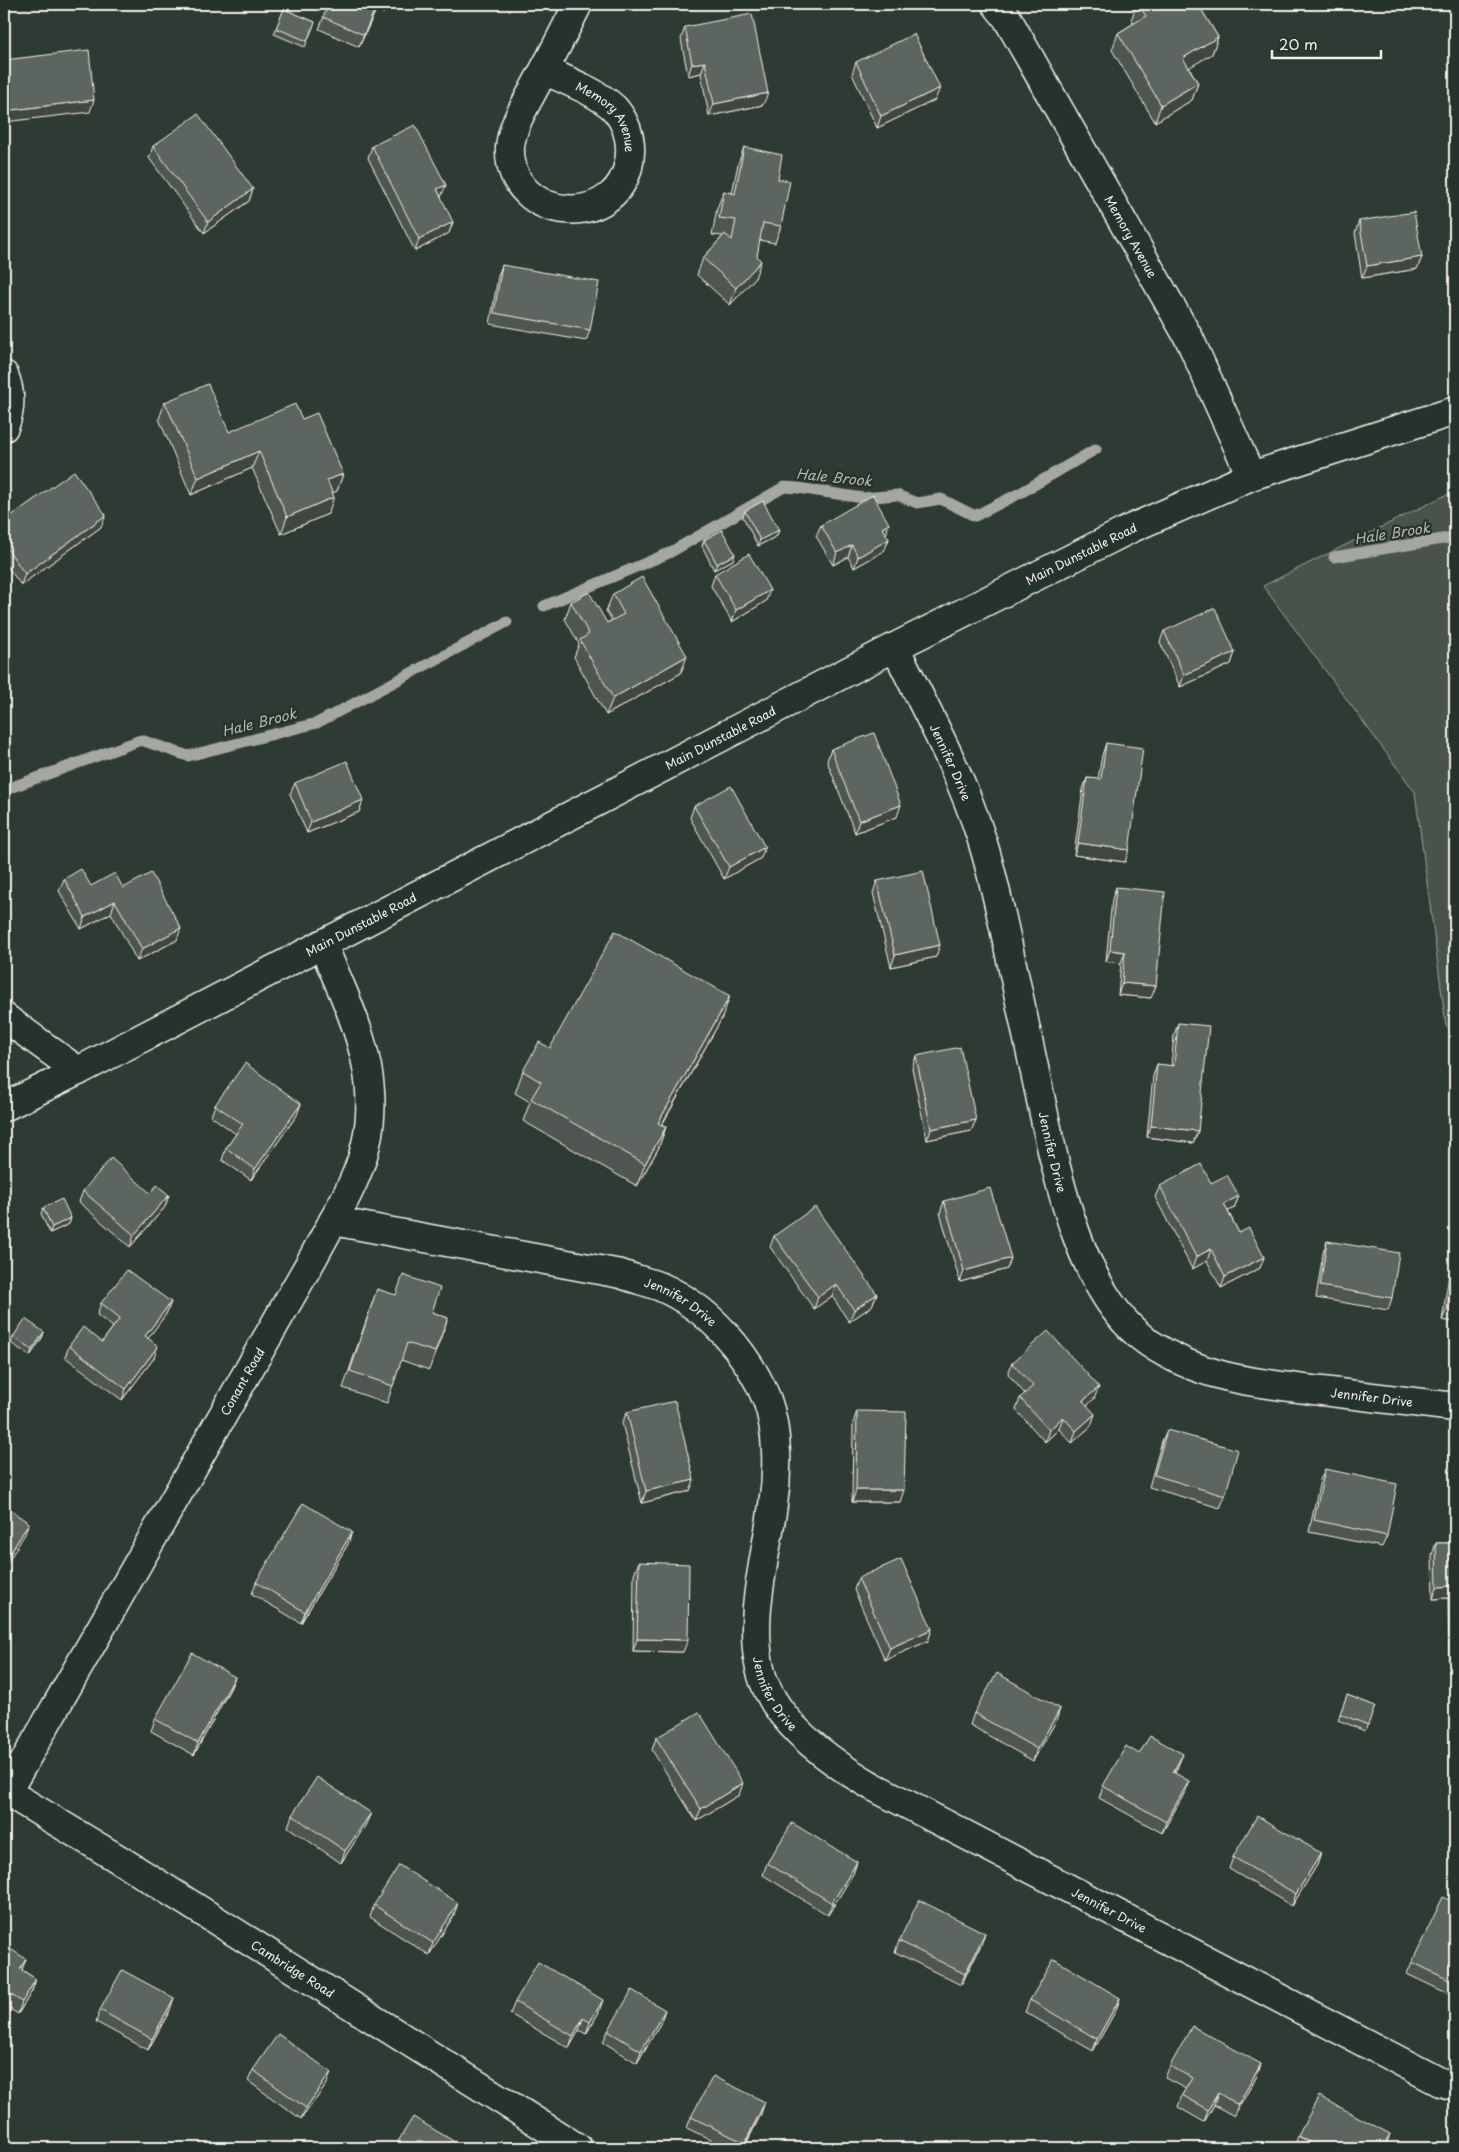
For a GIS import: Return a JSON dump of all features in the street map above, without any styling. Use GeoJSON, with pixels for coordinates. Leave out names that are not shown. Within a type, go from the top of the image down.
{"type":"FeatureCollection","features":[{"type":"Feature","properties":{"kind":"street","name":"Memory Avenue"},"geometry":{"type":"LineString","coordinates":[[544,70],[604,100],[623,120],[631,146],[630,160],[620,185],[599,204],[587,208],[560,210],[536,200],[519,182],[514,170],[510,146],[513,134],[544,70],[578,4]]}},
{"type":"Feature","properties":{"kind":"street","name":"Memory Avenue"},"geometry":{"type":"LineString","coordinates":[[996,4],[1012,27],[1190,340],[1251,476]]}},
{"type":"Feature","properties":{"kind":"street"},"geometry":{"type":"LineString","coordinates":[[4,375],[9,395],[9,408],[4,427]]}},
{"type":"Feature","properties":{"kind":"street","name":"Main Dunstable Road"},"geometry":{"type":"LineString","coordinates":[[4,1107],[895,647],[1132,528],[1251,476],[1455,411]]}},
{"type":"Feature","properties":{"kind":"street","name":"Jennifer Drive"},"geometry":{"type":"LineString","coordinates":[[895,647],[962,787],[981,836],[994,884],[1050,1138],[1076,1234],[1094,1277],[1119,1314],[1147,1342],[1181,1361],[1214,1375],[1259,1383],[1455,1407]]}},
{"type":"Feature","properties":{"kind":"street","name":"Conant Road"},"geometry":{"type":"LineString","coordinates":[[6,1794],[333,1221],[354,1180],[367,1141],[371,1097],[367,1059],[355,1019],[322,944]]}},
{"type":"Feature","properties":{"kind":"street"},"geometry":{"type":"LineString","coordinates":[[4,1017],[78,1070]]}},
{"type":"Feature","properties":{"kind":"street","name":"Jennifer Drive"},"geometry":{"type":"LineString","coordinates":[[333,1221],[621,1274],[662,1288],[703,1313],[732,1340],[754,1372],[767,1401],[774,1432],[777,1472],[760,1588],[756,1629],[758,1654],[760,1670],[774,1702],[802,1735],[837,1765],[872,1786],[1440,2082],[1455,2086]]}},
{"type":"Feature","properties":{"kind":"street","name":"Cambridge Road"},"geometry":{"type":"LineString","coordinates":[[6,1794],[125,1863],[578,2148]]}},
{"type":"Feature","properties":{"kind":"shaded area"},"geometry":{"type":"Polygon","coordinates":[[[1454,491],[1455,1036],[1446,1025],[1415,792],[1263,586],[1454,491]]]}},
{"type":"Feature","properties":{"kind":"building"},"geometry":{"type":"Polygon","coordinates":[[[329,4],[377,4],[364,35],[323,17],[329,4]]]}},
{"type":"Feature","properties":{"kind":"building"},"geometry":{"type":"Polygon","coordinates":[[[1138,4],[1198,4],[1218,37],[1183,58],[1198,83],[1161,105],[1118,33],[1146,16],[1138,4]]]}},
{"type":"Feature","properties":{"kind":"building"},"geometry":{"type":"Polygon","coordinates":[[[284,9],[315,22],[307,41],[276,28],[284,9]]]}},
{"type":"Feature","properties":{"kind":"building"},"geometry":{"type":"Polygon","coordinates":[[[752,14],[768,93],[714,104],[705,62],[692,64],[685,27],[752,14]]]}},
{"type":"Feature","properties":{"kind":"building"},"geometry":{"type":"Polygon","coordinates":[[[914,34],[940,88],[881,116],[856,62],[914,34]]]}},
{"type":"Feature","properties":{"kind":"building"},"geometry":{"type":"Polygon","coordinates":[[[89,50],[94,100],[4,111],[4,60],[89,50]]]}},
{"type":"Feature","properties":{"kind":"building"},"geometry":{"type":"Polygon","coordinates":[[[198,114],[253,189],[208,222],[153,146],[198,114]]]}},
{"type":"Feature","properties":{"kind":"building"},"geometry":{"type":"Polygon","coordinates":[[[415,125],[446,185],[437,189],[453,222],[419,239],[372,146],[415,125]]]}},
{"type":"Feature","properties":{"kind":"building"},"geometry":{"type":"Polygon","coordinates":[[[744,147],[782,155],[778,179],[790,181],[781,226],[763,223],[757,256],[761,261],[736,288],[703,258],[725,234],[732,240],[736,220],[719,218],[724,191],[735,194],[744,147]]]}},
{"type":"Feature","properties":{"kind":"building"},"geometry":{"type":"Polygon","coordinates":[[[1414,212],[1422,257],[1367,266],[1359,221],[1414,212]]]}},
{"type":"Feature","properties":{"kind":"building"},"geometry":{"type":"Polygon","coordinates":[[[502,265],[599,282],[590,330],[494,313],[502,265]]]}},
{"type":"Feature","properties":{"kind":"building"},"geometry":{"type":"Polygon","coordinates":[[[208,384],[229,432],[295,404],[302,419],[317,413],[343,474],[327,480],[334,497],[287,517],[259,451],[198,478],[165,402],[208,384]]]}},
{"type":"Feature","properties":{"kind":"building"},"geometry":{"type":"Polygon","coordinates":[[[74,471],[106,515],[25,574],[4,544],[4,521],[74,471]]]}},
{"type":"Feature","properties":{"kind":"building"},"geometry":{"type":"Polygon","coordinates":[[[873,495],[889,524],[882,528],[889,539],[858,557],[852,545],[837,553],[821,525],[873,495]]]}},
{"type":"Feature","properties":{"kind":"building"},"geometry":{"type":"Polygon","coordinates":[[[763,501],[779,530],[760,540],[745,511],[763,501]]]}},
{"type":"Feature","properties":{"kind":"building"},"geometry":{"type":"Polygon","coordinates":[[[722,530],[735,554],[717,564],[704,540],[722,530]]]}},
{"type":"Feature","properties":{"kind":"building"},"geometry":{"type":"Polygon","coordinates":[[[749,554],[770,590],[736,610],[715,574],[749,554]]]}},
{"type":"Feature","properties":{"kind":"building"},"geometry":{"type":"Polygon","coordinates":[[[642,577],[687,656],[613,698],[580,640],[589,634],[571,602],[589,592],[607,623],[624,614],[613,594],[642,577]]]}},
{"type":"Feature","properties":{"kind":"building"},"geometry":{"type":"Polygon","coordinates":[[[1215,608],[1235,652],[1184,675],[1164,631],[1215,608]]]}},
{"type":"Feature","properties":{"kind":"building"},"geometry":{"type":"Polygon","coordinates":[[[874,733],[901,805],[859,821],[831,749],[874,733]]]}},
{"type":"Feature","properties":{"kind":"building"},"geometry":{"type":"Polygon","coordinates":[[[1106,743],[1143,748],[1129,850],[1078,843],[1087,778],[1101,779],[1106,743]]]}},
{"type":"Feature","properties":{"kind":"building"},"geometry":{"type":"Polygon","coordinates":[[[347,761],[363,800],[311,822],[295,783],[347,761]]]}},
{"type":"Feature","properties":{"kind":"building"},"geometry":{"type":"Polygon","coordinates":[[[731,786],[765,847],[729,867],[694,806],[731,786]]]}},
{"type":"Feature","properties":{"kind":"building"},"geometry":{"type":"Polygon","coordinates":[[[81,869],[91,886],[115,873],[123,888],[151,873],[181,928],[142,949],[115,901],[85,917],[64,879],[81,869]]]}},
{"type":"Feature","properties":{"kind":"building"},"geometry":{"type":"Polygon","coordinates":[[[923,871],[940,945],[895,955],[877,881],[923,871]]]}},
{"type":"Feature","properties":{"kind":"building"},"geometry":{"type":"Polygon","coordinates":[[[1116,887],[1165,892],[1156,986],[1122,983],[1125,952],[1110,950],[1116,887]]]}},
{"type":"Feature","properties":{"kind":"building"},"geometry":{"type":"Polygon","coordinates":[[[615,931],[730,996],[658,1123],[666,1127],[645,1164],[531,1099],[541,1082],[523,1071],[539,1042],[550,1048],[615,931]]]}},
{"type":"Feature","properties":{"kind":"building"},"geometry":{"type":"Polygon","coordinates":[[[1178,1023],[1209,1026],[1198,1131],[1151,1126],[1157,1064],[1174,1066],[1178,1023]]]}},
{"type":"Feature","properties":{"kind":"building"},"geometry":{"type":"Polygon","coordinates":[[[960,1047],[976,1120],[931,1129],[916,1056],[960,1047]]]}},
{"type":"Feature","properties":{"kind":"building"},"geometry":{"type":"Polygon","coordinates":[[[245,1063],[301,1104],[255,1169],[226,1148],[243,1124],[215,1105],[245,1063]]]}},
{"type":"Feature","properties":{"kind":"building"},"geometry":{"type":"Polygon","coordinates":[[[111,1158],[150,1193],[157,1185],[169,1195],[134,1235],[83,1191],[111,1158]]]}},
{"type":"Feature","properties":{"kind":"building"},"geometry":{"type":"Polygon","coordinates":[[[1201,1164],[1211,1183],[1227,1175],[1239,1196],[1224,1204],[1239,1233],[1249,1228],[1264,1257],[1225,1277],[1211,1249],[1196,1257],[1160,1186],[1201,1164]]]}},
{"type":"Feature","properties":{"kind":"building"},"geometry":{"type":"Polygon","coordinates":[[[990,1188],[1011,1258],[964,1271],[944,1201],[990,1188]]]}},
{"type":"Feature","properties":{"kind":"building"},"geometry":{"type":"Polygon","coordinates":[[[62,1199],[71,1218],[52,1227],[43,1208],[62,1199]]]}},
{"type":"Feature","properties":{"kind":"building"},"geometry":{"type":"Polygon","coordinates":[[[815,1207],[877,1294],[854,1310],[836,1284],[818,1297],[774,1236],[815,1207]]]}},
{"type":"Feature","properties":{"kind":"building"},"geometry":{"type":"Polygon","coordinates":[[[1327,1241],[1399,1253],[1392,1298],[1320,1286],[1327,1241]]]}},
{"type":"Feature","properties":{"kind":"building"},"geometry":{"type":"Polygon","coordinates":[[[1453,1264],[1455,1264],[1455,1310],[1447,1309],[1453,1264]]]}},
{"type":"Feature","properties":{"kind":"building"},"geometry":{"type":"Polygon","coordinates":[[[127,1270],[171,1302],[145,1336],[158,1346],[126,1389],[69,1346],[83,1327],[102,1342],[120,1318],[101,1303],[127,1270]]]}},
{"type":"Feature","properties":{"kind":"building"},"geometry":{"type":"Polygon","coordinates":[[[403,1275],[440,1288],[432,1312],[448,1318],[435,1352],[407,1343],[393,1386],[350,1371],[377,1289],[396,1295],[403,1275]]]}},
{"type":"Feature","properties":{"kind":"building"},"geometry":{"type":"Polygon","coordinates":[[[25,1319],[44,1332],[32,1350],[13,1337],[25,1319]]]}},
{"type":"Feature","properties":{"kind":"building"},"geometry":{"type":"Polygon","coordinates":[[[1048,1331],[1099,1387],[1083,1401],[1095,1414],[1076,1431],[1063,1417],[1049,1430],[1020,1398],[1033,1386],[1012,1363],[1048,1331]]]}},
{"type":"Feature","properties":{"kind":"building"},"geometry":{"type":"Polygon","coordinates":[[[675,1401],[694,1480],[646,1491],[627,1412],[675,1401]]]}},
{"type":"Feature","properties":{"kind":"building"},"geometry":{"type":"Polygon","coordinates":[[[857,1411],[906,1412],[904,1490],[856,1490],[857,1411]]]}},
{"type":"Feature","properties":{"kind":"building"},"geometry":{"type":"Polygon","coordinates":[[[1167,1430],[1238,1450],[1225,1496],[1154,1475],[1167,1430]]]}},
{"type":"Feature","properties":{"kind":"building"},"geometry":{"type":"Polygon","coordinates":[[[1325,1469],[1397,1484],[1387,1536],[1314,1520],[1325,1469]]]}},
{"type":"Feature","properties":{"kind":"building"},"geometry":{"type":"Polygon","coordinates":[[[303,1503],[352,1532],[305,1612],[256,1582],[303,1503]]]}},
{"type":"Feature","properties":{"kind":"building"},"geometry":{"type":"Polygon","coordinates":[[[4,1506],[29,1523],[4,1563],[4,1506]]]}},
{"type":"Feature","properties":{"kind":"building"},"geometry":{"type":"Polygon","coordinates":[[[1436,1543],[1455,1543],[1455,1656],[1453,1656],[1453,1586],[1437,1587],[1436,1543]]]}},
{"type":"Feature","properties":{"kind":"building"},"geometry":{"type":"Polygon","coordinates":[[[901,1559],[932,1629],[890,1648],[858,1578],[901,1559]]]}},
{"type":"Feature","properties":{"kind":"building"},"geometry":{"type":"Polygon","coordinates":[[[639,1562],[689,1564],[688,1640],[637,1639],[639,1562]]]}},
{"type":"Feature","properties":{"kind":"building"},"geometry":{"type":"Polygon","coordinates":[[[192,1653],[235,1677],[198,1743],[155,1719],[192,1653]]]}},
{"type":"Feature","properties":{"kind":"building"},"geometry":{"type":"Polygon","coordinates":[[[997,1673],[1060,1709],[1037,1749],[974,1713],[997,1673]]]}},
{"type":"Feature","properties":{"kind":"building"},"geometry":{"type":"Polygon","coordinates":[[[1347,1695],[1375,1706],[1368,1725],[1340,1714],[1347,1695]]]}},
{"type":"Feature","properties":{"kind":"building"},"geometry":{"type":"Polygon","coordinates":[[[699,1712],[743,1783],[701,1809],[656,1738],[699,1712]]]}},
{"type":"Feature","properties":{"kind":"building"},"geometry":{"type":"Polygon","coordinates":[[[1150,1736],[1183,1754],[1173,1772],[1189,1781],[1166,1822],[1103,1786],[1126,1746],[1139,1754],[1150,1736]]]}},
{"type":"Feature","properties":{"kind":"building"},"geometry":{"type":"Polygon","coordinates":[[[317,1777],[371,1813],[345,1851],[292,1815],[317,1777]]]}},
{"type":"Feature","properties":{"kind":"building"},"geometry":{"type":"Polygon","coordinates":[[[1257,1816],[1321,1853],[1296,1894],[1233,1857],[1257,1816]]]}},
{"type":"Feature","properties":{"kind":"building"},"geometry":{"type":"Polygon","coordinates":[[[792,1823],[857,1862],[832,1903],[767,1863],[792,1823]]]}},
{"type":"Feature","properties":{"kind":"building"},"geometry":{"type":"Polygon","coordinates":[[[399,1865],[458,1903],[433,1943],[374,1905],[399,1865]]]}},
{"type":"Feature","properties":{"kind":"building"},"geometry":{"type":"Polygon","coordinates":[[[1443,1897],[1455,1903],[1455,1983],[1412,1962],[1443,1897]]]}},
{"type":"Feature","properties":{"kind":"building"},"geometry":{"type":"Polygon","coordinates":[[[919,1900],[985,1933],[965,1974],[899,1941],[919,1900]]]}},
{"type":"Feature","properties":{"kind":"building"},"geometry":{"type":"Polygon","coordinates":[[[4,1945],[26,1959],[20,1969],[36,1979],[22,2002],[4,1990],[4,1945]]]}},
{"type":"Feature","properties":{"kind":"building"},"geometry":{"type":"Polygon","coordinates":[[[1054,1959],[1120,1998],[1097,2039],[1030,2000],[1054,1959]]]}},
{"type":"Feature","properties":{"kind":"building"},"geometry":{"type":"Polygon","coordinates":[[[538,1962],[603,2000],[590,2022],[583,2018],[573,2036],[515,2002],[538,1962]]]}},
{"type":"Feature","properties":{"kind":"building"},"geometry":{"type":"Polygon","coordinates":[[[122,1970],[174,1998],[152,2039],[100,2010],[122,1970]]]}},
{"type":"Feature","properties":{"kind":"building"},"geometry":{"type":"Polygon","coordinates":[[[632,1990],[665,2010],[641,2051],[608,2031],[632,1990]]]}},
{"type":"Feature","properties":{"kind":"building"},"geometry":{"type":"Polygon","coordinates":[[[1192,2026],[1261,2064],[1238,2105],[1218,2093],[1208,2110],[1182,2095],[1192,2078],[1170,2066],[1192,2026]]]}},
{"type":"Feature","properties":{"kind":"building"},"geometry":{"type":"Polygon","coordinates":[[[278,2034],[331,2072],[306,2108],[253,2070],[278,2034]]]}},
{"type":"Feature","properties":{"kind":"building"},"geometry":{"type":"Polygon","coordinates":[[[713,2076],[765,2102],[745,2143],[691,2117],[713,2076]]]}},
{"type":"Feature","properties":{"kind":"building"},"geometry":{"type":"Polygon","coordinates":[[[1319,2096],[1390,2134],[1382,2148],[1321,2148],[1298,2136],[1319,2096]]]}},
{"type":"Feature","properties":{"kind":"building"},"geometry":{"type":"Polygon","coordinates":[[[413,2117],[465,2148],[394,2148],[413,2117]]]}},
{"type":"Feature","properties":{"kind":"waterway","name":"Hale Brook"},"geometry":{"type":"LineString","coordinates":[[544,606],[669,553],[784,487],[863,498],[897,495],[917,503],[941,499],[975,516],[1022,492],[1096,449]]}},
{"type":"Feature","properties":{"kind":"waterway","name":"Hale Brook"},"geometry":{"type":"LineString","coordinates":[[1334,557],[1455,537]]}},
{"type":"Feature","properties":{"kind":"waterway","name":"Hale Brook"},"geometry":{"type":"LineString","coordinates":[[4,790],[141,740],[188,756],[317,723],[507,622]]}}]}
